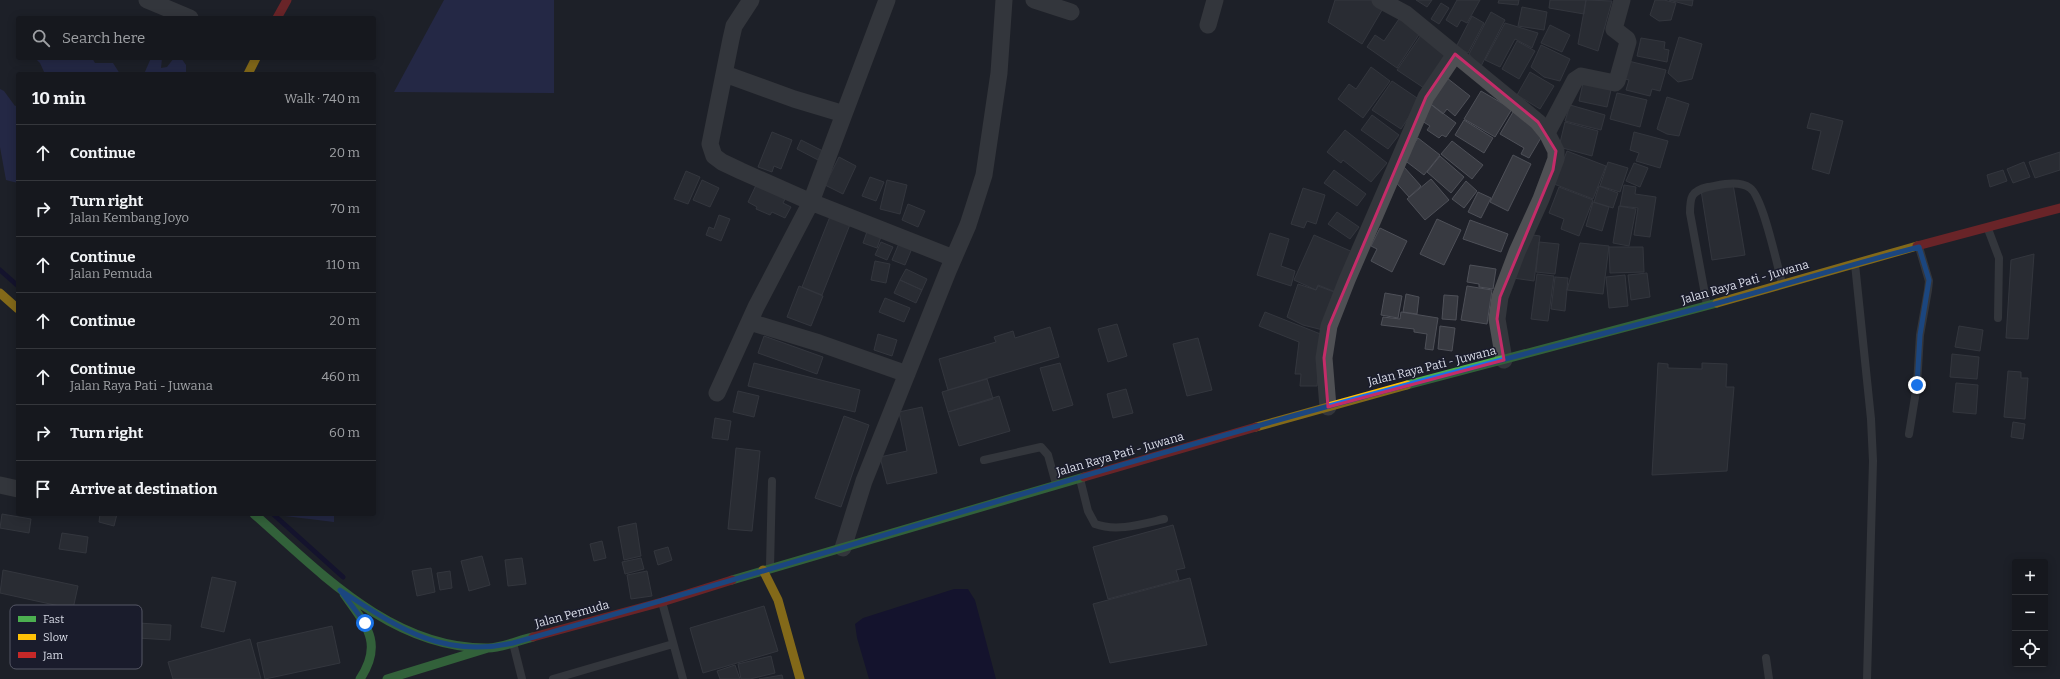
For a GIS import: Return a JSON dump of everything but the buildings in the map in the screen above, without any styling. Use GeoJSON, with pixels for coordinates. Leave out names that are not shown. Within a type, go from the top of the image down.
{"type":"FeatureCollection","features":[{"type":"Feature","properties":{"kind":"main road"},"geometry":{"type":"LineString","coordinates":[[278,16],[287,0]]}},
{"type":"Feature","properties":{"kind":"main road"},"geometry":{"type":"LineString","coordinates":[[249,72],[255,60]]}},
{"type":"Feature","properties":{"kind":"main road","name":"Jalan Raya Pati - Juwana"},"geometry":{"type":"LineString","coordinates":[[767,569],[1328,407],[1707,306],[1855,263],[2060,208]]}},
{"type":"Feature","properties":{"kind":"main road"},"geometry":{"type":"LineString","coordinates":[[0,293],[16,307]]}},
{"type":"Feature","properties":{"kind":"main road"},"geometry":{"type":"LineString","coordinates":[[256,516],[340,590],[377,615],[410,632],[436,642],[457,646],[490,648]]}},
{"type":"Feature","properties":{"kind":"main road"},"geometry":{"type":"LineString","coordinates":[[767,569],[778,600],[800,679]]}},
{"type":"Feature","properties":{"kind":"main road","name":"Jalan Pemuda"},"geometry":{"type":"LineString","coordinates":[[387,679],[490,648],[662,602],[767,569]]}},
{"type":"Feature","properties":{"kind":"main road"},"geometry":{"type":"LineString","coordinates":[[340,590],[365,623],[372,637],[372,650],[369,663],[360,679]]}},
{"type":"Feature","properties":{"kind":"street"},"geometry":{"type":"LineString","coordinates":[[147,0],[185,16]]}},
{"type":"Feature","properties":{"kind":"street"},"geometry":{"type":"LineString","coordinates":[[751,0],[734,26],[725,74],[715,113],[710,144],[714,156],[722,162],[811,202],[953,258]]}},
{"type":"Feature","properties":{"kind":"street"},"geometry":{"type":"LineString","coordinates":[[717,393],[750,322],[811,202],[887,0]]}},
{"type":"Feature","properties":{"kind":"street"},"geometry":{"type":"LineString","coordinates":[[843,548],[864,480],[953,258],[968,225],[984,175],[999,73],[1004,0]]}},
{"type":"Feature","properties":{"kind":"street"},"geometry":{"type":"LineString","coordinates":[[1034,0],[1071,12]]}},
{"type":"Feature","properties":{"kind":"street"},"geometry":{"type":"LineString","coordinates":[[1208,25],[1215,0]]}},
{"type":"Feature","properties":{"kind":"street"},"geometry":{"type":"LineString","coordinates":[[1548,133],[1574,80],[1581,76],[1614,83],[1617,81],[1628,42],[1627,39],[1614,29],[1622,0]]}},
{"type":"Feature","properties":{"kind":"street"},"geometry":{"type":"LineString","coordinates":[[1386,2],[1406,14],[1538,122],[1548,133],[1556,151],[1553,170],[1516,252],[1500,297],[1497,319],[1504,360]]}},
{"type":"Feature","properties":{"kind":"street"},"geometry":{"type":"LineString","coordinates":[[1328,407],[1324,358],[1329,326],[1347,280],[1426,97],[1455,54]]}},
{"type":"Feature","properties":{"kind":"street"},"geometry":{"type":"LineString","coordinates":[[725,74],[794,99],[844,114]]}},
{"type":"Feature","properties":{"kind":"street"},"geometry":{"type":"LineString","coordinates":[[750,322],[819,343],[907,374]]}},
{"type":"Feature","properties":{"kind":"street"},"geometry":{"type":"LineString","coordinates":[[0,485],[16,489]]}},
{"type":"Feature","properties":{"kind":"lane"},"geometry":{"type":"LineString","coordinates":[[1707,306],[1690,213],[1690,200],[1698,190],[1721,185],[1739,184],[1754,192],[1760,204],[1782,285]]}},
{"type":"Feature","properties":{"kind":"lane"},"geometry":{"type":"LineString","coordinates":[[1988,228],[1999,258],[1998,318]]}},
{"type":"Feature","properties":{"kind":"lane"},"geometry":{"type":"LineString","coordinates":[[1909,434],[1917,385],[1920,335],[1929,280],[1919,247]]}},
{"type":"Feature","properties":{"kind":"lane"},"geometry":{"type":"LineString","coordinates":[[1855,263],[1871,419],[1873,461],[1867,679]]}},
{"type":"Feature","properties":{"kind":"lane"},"geometry":{"type":"LineString","coordinates":[[984,460],[1041,447],[1048,455],[1056,485]]}},
{"type":"Feature","properties":{"kind":"lane"},"geometry":{"type":"LineString","coordinates":[[1080,478],[1088,512],[1095,524],[1105,527],[1136,525],[1164,519]]}},
{"type":"Feature","properties":{"kind":"lane"},"geometry":{"type":"LineString","coordinates":[[767,569],[772,482]]}},
{"type":"Feature","properties":{"kind":"lane"},"geometry":{"type":"LineString","coordinates":[[662,602],[683,679]]}},
{"type":"Feature","properties":{"kind":"lane"},"geometry":{"type":"LineString","coordinates":[[513,643],[522,679]]}},
{"type":"Feature","properties":{"kind":"lane"},"geometry":{"type":"LineString","coordinates":[[553,679],[673,644]]}},
{"type":"Feature","properties":{"kind":"lane"},"geometry":{"type":"LineString","coordinates":[[1766,658],[1769,679]]}},
{"type":"Feature","properties":{"kind":"highlighted area"},"geometry":{"type":"Polygon","coordinates":[[[1455,54],[1538,122],[1556,151],[1553,170],[1500,297],[1497,319],[1504,360],[1328,407],[1324,358],[1329,326],[1426,97],[1455,54]]]}},
{"type":"Feature","properties":{"kind":"shaded area"},"geometry":{"type":"Polygon","coordinates":[[[444,0],[554,0],[554,93],[394,92],[444,0]]]}},
{"type":"Feature","properties":{"kind":"shaded area"},"geometry":{"type":"Polygon","coordinates":[[[37,60],[93,60],[95,63],[113,63],[119,72],[44,72],[37,60]]]}},
{"type":"Feature","properties":{"kind":"shaded area"},"geometry":{"type":"Polygon","coordinates":[[[150,60],[162,60],[161,68],[167,67],[172,60],[182,60],[186,65],[186,72],[145,72],[150,60]]]}},
{"type":"Feature","properties":{"kind":"shaded area"},"geometry":{"type":"Polygon","coordinates":[[[0,89],[4,91],[16,106],[16,182],[6,180],[0,147],[0,89]]]}},
{"type":"Feature","properties":{"kind":"shaded area"},"geometry":{"type":"Polygon","coordinates":[[[285,516],[334,516],[334,522],[285,516]]]}},
{"type":"Feature","properties":{"kind":"shaded area"},"geometry":{"type":"Polygon","coordinates":[[[954,589],[968,589],[975,600],[996,679],[869,679],[857,638],[855,624],[863,618],[954,589]]]}},
{"type":"Feature","properties":{"kind":"waterway"},"geometry":{"type":"LineString","coordinates":[[0,270],[16,284]]}},
{"type":"Feature","properties":{"kind":"waterway"},"geometry":{"type":"LineString","coordinates":[[275,516],[343,577]]}},
{"type":"Feature","properties":{"kind":"traffic: fast"},"geometry":{"type":"LineString","coordinates":[[1407,385],[1717,303]]}},
{"type":"Feature","properties":{"kind":"traffic: fast"},"geometry":{"type":"LineString","coordinates":[[732,580],[1084,477]]}},
{"type":"Feature","properties":{"kind":"traffic: fast"},"geometry":{"type":"LineString","coordinates":[[256,516],[332,583],[360,604],[389,622],[420,636],[453,645],[488,648],[533,637]]}},
{"type":"Feature","properties":{"kind":"traffic: fast"},"geometry":{"type":"LineString","coordinates":[[344,594],[365,625],[371,644],[371,655],[360,679]]}},
{"type":"Feature","properties":{"kind":"traffic: fast"},"geometry":{"type":"LineString","coordinates":[[387,679],[488,648]]}},
{"type":"Feature","properties":{"kind":"traffic: slow"},"geometry":{"type":"LineString","coordinates":[[249,72],[255,60]]}},
{"type":"Feature","properties":{"kind":"traffic: slow"},"geometry":{"type":"LineString","coordinates":[[1717,303],[1917,246]]}},
{"type":"Feature","properties":{"kind":"traffic: slow"},"geometry":{"type":"LineString","coordinates":[[0,293],[16,307]]}},
{"type":"Feature","properties":{"kind":"traffic: slow"},"geometry":{"type":"LineString","coordinates":[[1256,427],[1407,385]]}},
{"type":"Feature","properties":{"kind":"traffic: slow"},"geometry":{"type":"LineString","coordinates":[[763,570],[778,600],[800,679]]}},
{"type":"Feature","properties":{"kind":"traffic: jam"},"geometry":{"type":"LineString","coordinates":[[278,16],[287,0]]}},
{"type":"Feature","properties":{"kind":"traffic: jam"},"geometry":{"type":"LineString","coordinates":[[1917,246],[2060,208]]}},
{"type":"Feature","properties":{"kind":"traffic: jam"},"geometry":{"type":"LineString","coordinates":[[1084,477],[1256,427]]}},
{"type":"Feature","properties":{"kind":"traffic: jam"},"geometry":{"type":"LineString","coordinates":[[533,637],[662,602],[732,580]]}},
{"type":"Feature","properties":{"kind":"route"},"geometry":{"type":"LineString","coordinates":[[365,623],[340,590],[377,615],[410,632],[436,642],[457,646],[490,648],[513,643],[662,602],[770,568],[1365,396],[1707,306],[1855,263],[1919,247],[1929,280],[1920,335],[1917,385]]}}]}
